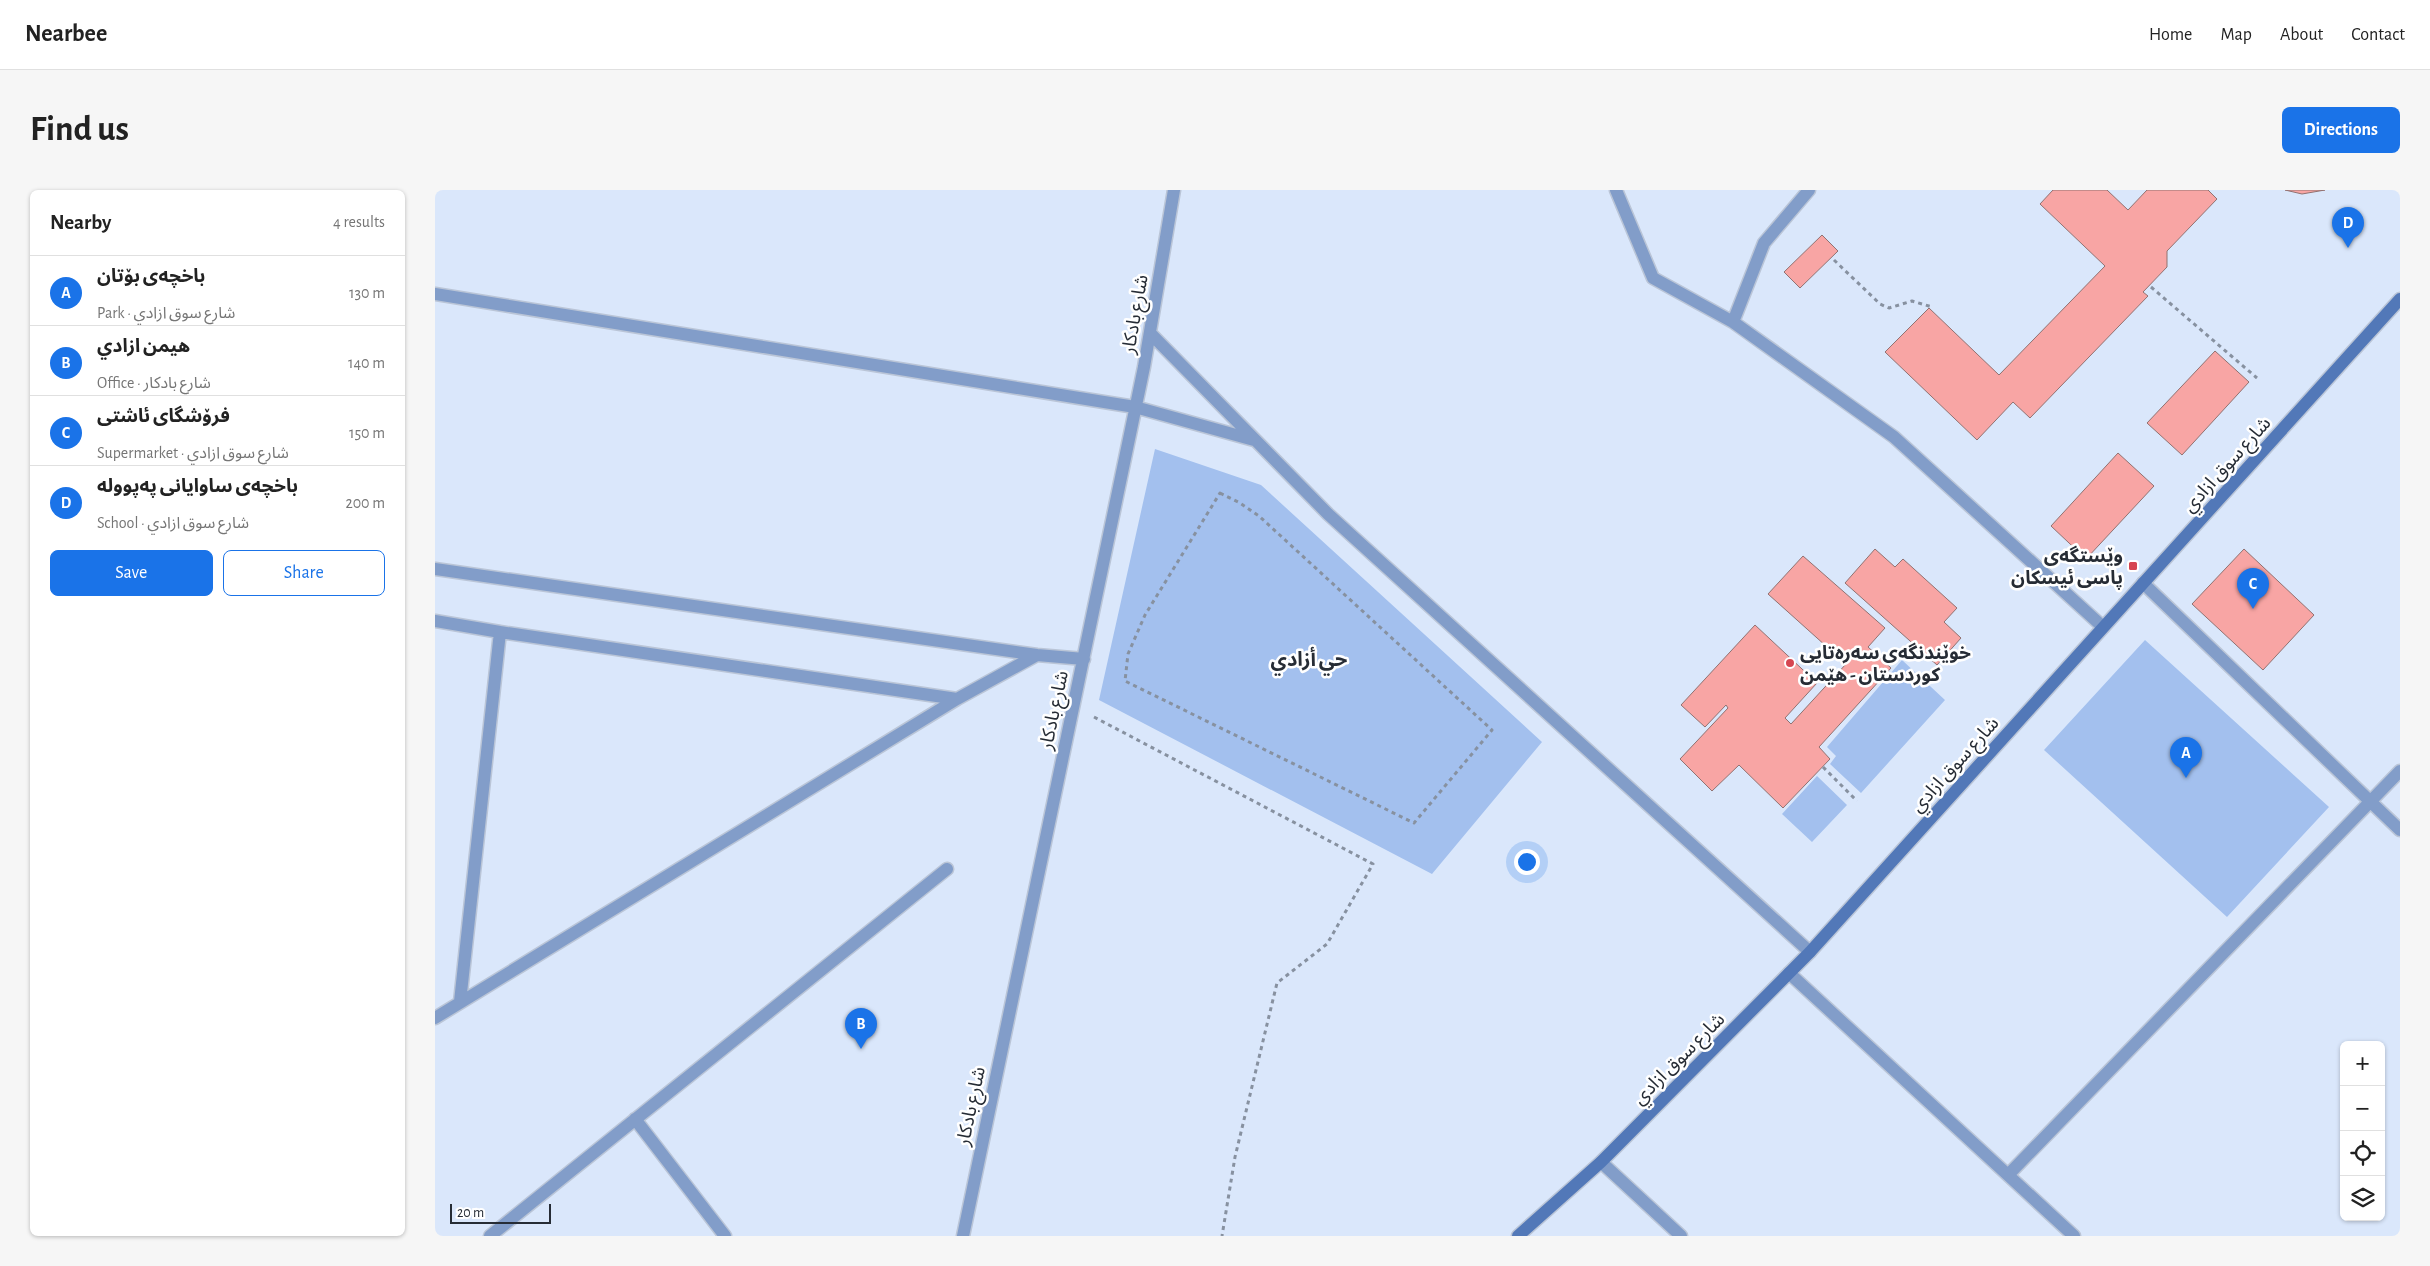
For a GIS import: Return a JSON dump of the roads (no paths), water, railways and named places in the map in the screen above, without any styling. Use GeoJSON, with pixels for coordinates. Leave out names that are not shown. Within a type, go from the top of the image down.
{"type":"FeatureCollection","features":[{"type":"Feature","properties":{"kind":"street","name":"شارع بادكار"},"geometry":{"type":"LineString","coordinates":[[963,1236],[1150,333],[1173,190]]}},
{"type":"Feature","properties":{"kind":"street"},"geometry":{"type":"LineString","coordinates":[[1616,190],[1653,278],[1733,322],[1894,437],[2103,627]]}},
{"type":"Feature","properties":{"kind":"street"},"geometry":{"type":"LineString","coordinates":[[1733,322],[1764,243],[1809,190]]}},
{"type":"Feature","properties":{"kind":"street"},"geometry":{"type":"LineString","coordinates":[[435,294],[1135,407],[1256,441]]}},
{"type":"Feature","properties":{"kind":"street","name":"شارع سوق ازادي"},"geometry":{"type":"LineString","coordinates":[[1518,1236],[1601,1162],[1810,952],[2400,299]]}},
{"type":"Feature","properties":{"kind":"street"},"geometry":{"type":"LineString","coordinates":[[1150,333],[1343,527],[1810,952]]}},
{"type":"Feature","properties":{"kind":"street"},"geometry":{"type":"LineString","coordinates":[[435,569],[1037,655],[1084,659]]}},
{"type":"Feature","properties":{"kind":"street"},"geometry":{"type":"LineString","coordinates":[[2143,583],[2400,830]]}},
{"type":"Feature","properties":{"kind":"street"},"geometry":{"type":"LineString","coordinates":[[435,621],[957,699]]}},
{"type":"Feature","properties":{"kind":"street"},"geometry":{"type":"LineString","coordinates":[[460,1002],[500,632]]}},
{"type":"Feature","properties":{"kind":"street"},"geometry":{"type":"LineString","coordinates":[[435,1018],[957,699],[1037,655]]}},
{"type":"Feature","properties":{"kind":"street"},"geometry":{"type":"LineString","coordinates":[[2009,1174],[2400,771]]}},
{"type":"Feature","properties":{"kind":"street"},"geometry":{"type":"LineString","coordinates":[[490,1236],[947,869]]}},
{"type":"Feature","properties":{"kind":"street"},"geometry":{"type":"LineString","coordinates":[[1789,973],[2074,1236]]}},
{"type":"Feature","properties":{"kind":"street"},"geometry":{"type":"LineString","coordinates":[[635,1118],[725,1236]]}},
{"type":"Feature","properties":{"kind":"street"},"geometry":{"type":"LineString","coordinates":[[1601,1162],[1681,1236]]}},
{"type":"Feature","properties":{"kind":"place","name":"باخچەی ساوایانی پەپوولە"},"geometry":{"type":"Point","coordinates":[2348,248]}},
{"type":"Feature","properties":{"kind":"place","name":"وێستگەی پاسی ئیسکان"},"geometry":{"type":"Point","coordinates":[2133,566]}},
{"type":"Feature","properties":{"kind":"place","name":"فرۆشگای ئاشتی"},"geometry":{"type":"Point","coordinates":[2253,609]}},
{"type":"Feature","properties":{"kind":"place","name":"خوێندنگەی سەرەتایی کوردستان - هێمن"},"geometry":{"type":"Point","coordinates":[1790,663]}},
{"type":"Feature","properties":{"kind":"place","name":"باخچەی بۆتان"},"geometry":{"type":"Point","coordinates":[2186,778]}},
{"type":"Feature","properties":{"kind":"place","name":"هيمن ازادي"},"geometry":{"type":"Point","coordinates":[861,1049]}},
{"type":"Feature","properties":{"kind":"district","name":"حي أزادي"},"geometry":{"type":"Point","coordinates":[1309,659]}}]}
